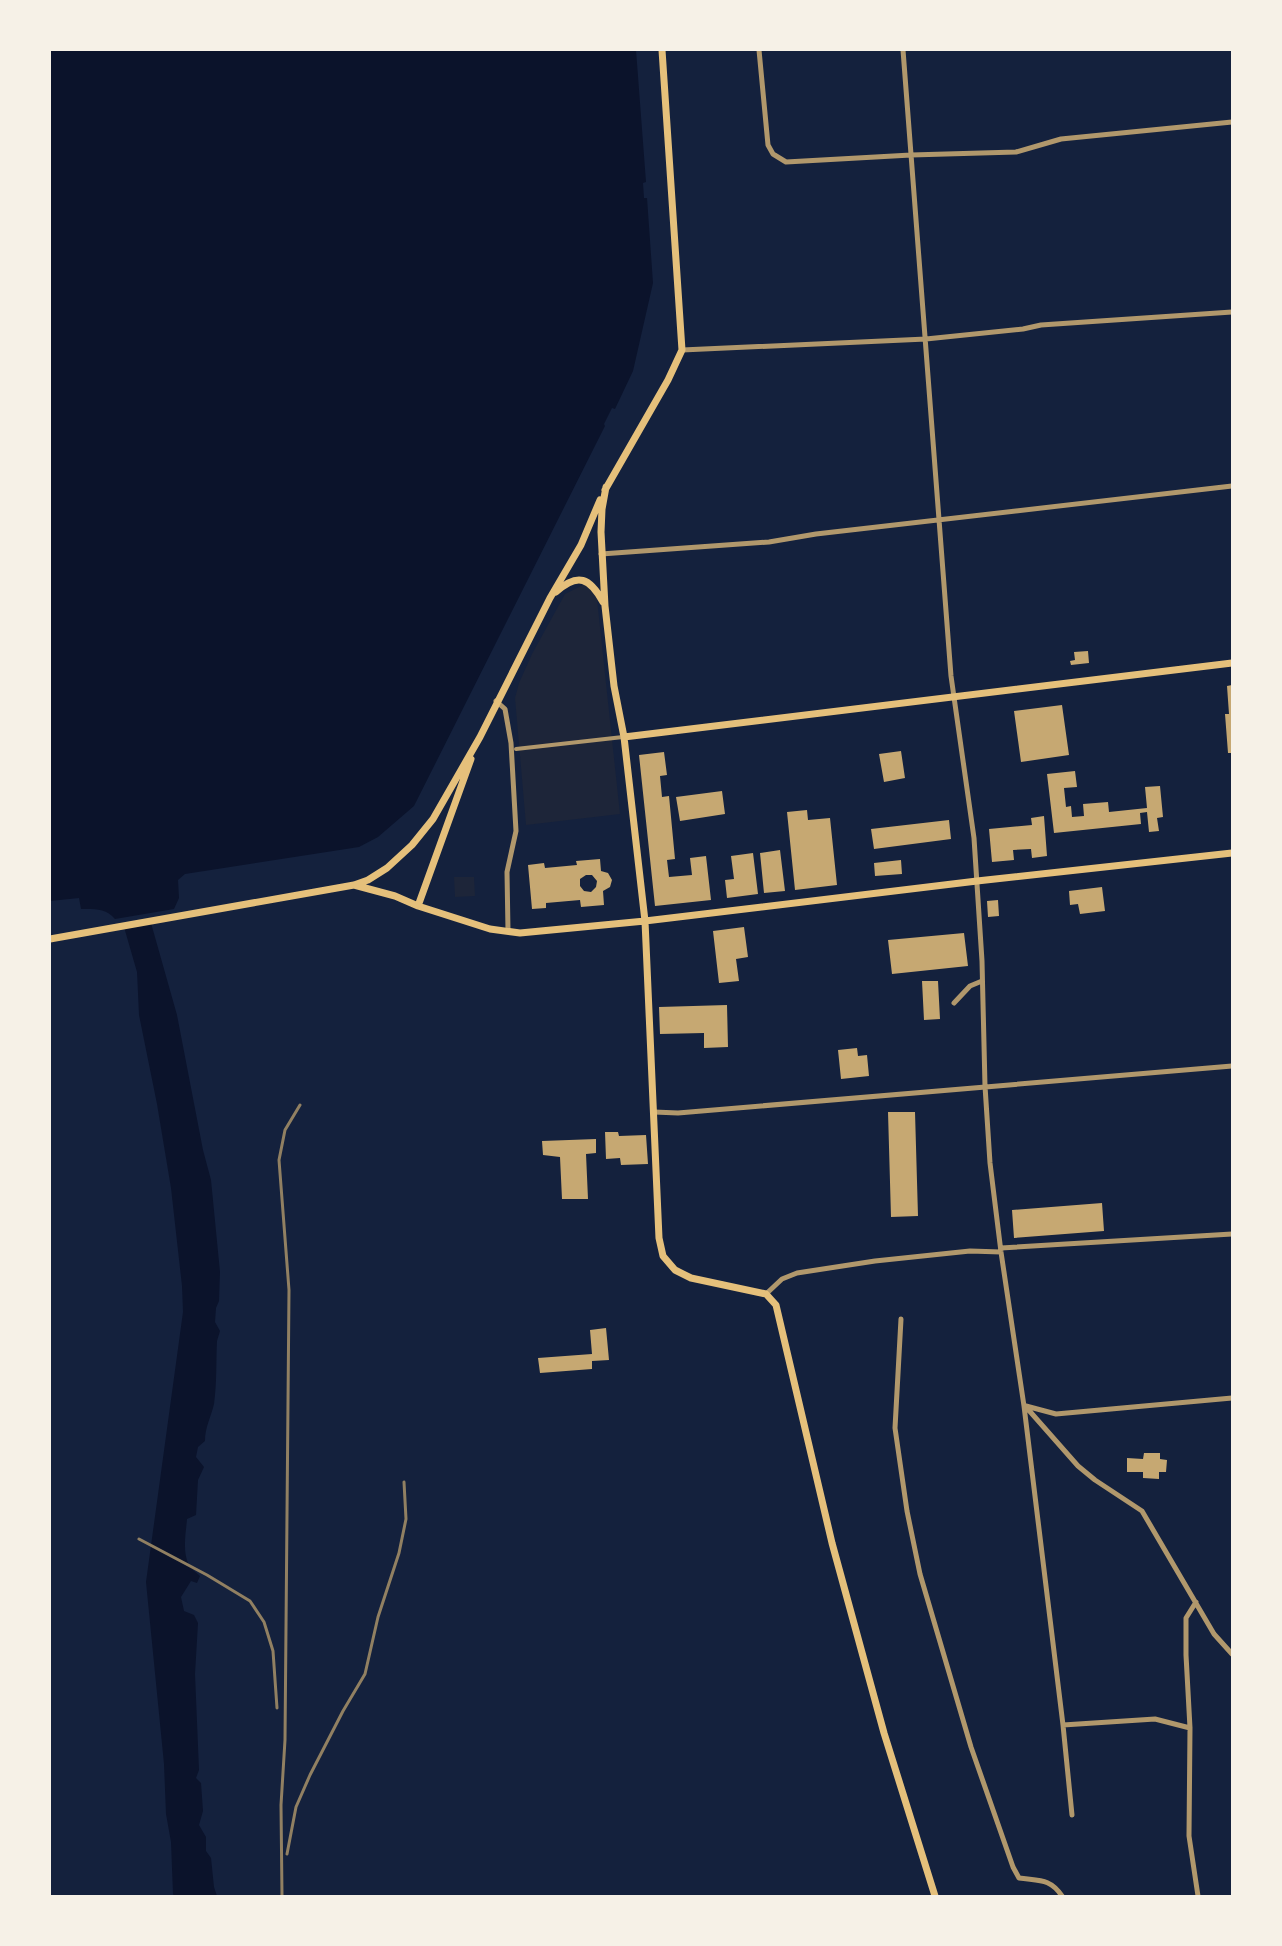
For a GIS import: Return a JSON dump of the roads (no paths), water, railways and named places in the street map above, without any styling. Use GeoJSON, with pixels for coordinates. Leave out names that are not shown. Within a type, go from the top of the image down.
{"type":"FeatureCollection","features":[{"type":"Feature","properties":{"kind":"main road"},"geometry":{"type":"LineString","coordinates":[[418,906],[480,736],[496,701],[550,598],[581,545],[606,488],[668,380],[682,351],[662,50]]}},
{"type":"Feature","properties":{"kind":"main road"},"geometry":{"type":"LineString","coordinates":[[606,488],[602,509],[601,554],[614,686],[624,737],[645,921],[659,1239],[663,1256],[675,1270],[691,1278],[766,1294],[778,1309],[835,1554],[884,1733],[935,1896]]}},
{"type":"Feature","properties":{"kind":"main road"},"geometry":{"type":"LineString","coordinates":[[550,598],[563,585],[580,580],[589,582],[595,588],[605,606]]}},
{"type":"Feature","properties":{"kind":"main road"},"geometry":{"type":"LineString","coordinates":[[624,737],[1233,663]]}},
{"type":"Feature","properties":{"kind":"main road"},"geometry":{"type":"LineString","coordinates":[[50,939],[107,927],[354,885],[368,880],[387,868],[423,833],[480,736]]}},
{"type":"Feature","properties":{"kind":"main road"},"geometry":{"type":"LineString","coordinates":[[354,885],[395,896],[418,906],[490,929],[540,932],[1233,853]]}},
{"type":"Feature","properties":{"kind":"street"},"geometry":{"type":"LineString","coordinates":[[759,50],[768,145],[773,154],[786,162],[1016,152],[1061,139],[1233,122]]}},
{"type":"Feature","properties":{"kind":"street"},"geometry":{"type":"LineString","coordinates":[[903,50],[951,676],[974,838],[990,1163],[1024,1406],[1072,1815]]}},
{"type":"Feature","properties":{"kind":"street"},"geometry":{"type":"LineString","coordinates":[[682,351],[926,339],[1041,325],[1233,312]]}},
{"type":"Feature","properties":{"kind":"street"},"geometry":{"type":"LineString","coordinates":[[601,554],[769,542],[816,534],[1233,486]]}},
{"type":"Feature","properties":{"kind":"street"},"geometry":{"type":"LineString","coordinates":[[496,701],[505,709],[511,743],[516,831],[507,872],[508,931]]}},
{"type":"Feature","properties":{"kind":"street"},"geometry":{"type":"LineString","coordinates":[[516,749],[624,737]]}},
{"type":"Feature","properties":{"kind":"street"},"geometry":{"type":"LineString","coordinates":[[954,1003],[970,986],[982,981]]}},
{"type":"Feature","properties":{"kind":"street"},"geometry":{"type":"LineString","coordinates":[[654,1112],[678,1113],[1233,1066]]}},
{"type":"Feature","properties":{"kind":"street"},"geometry":{"type":"LineString","coordinates":[[766,1294],[782,1279],[797,1273],[875,1261],[970,1251],[1233,1234]]}},
{"type":"Feature","properties":{"kind":"street"},"geometry":{"type":"LineString","coordinates":[[901,1319],[895,1428],[907,1511],[920,1574],[971,1747],[1013,1867],[1019,1878],[1042,1880],[1053,1886],[1062,1896]]}},
{"type":"Feature","properties":{"kind":"street"},"geometry":{"type":"LineString","coordinates":[[1024,1406],[1056,1414],[1233,1398]]}},
{"type":"Feature","properties":{"kind":"street"},"geometry":{"type":"LineString","coordinates":[[1024,1406],[1078,1466],[1142,1511],[1214,1634],[1233,1654]]}},
{"type":"Feature","properties":{"kind":"street"},"geometry":{"type":"LineString","coordinates":[[1196,1602],[1186,1618],[1186,1655],[1190,1728],[1189,1836],[1198,1896]]}},
{"type":"Feature","properties":{"kind":"street"},"geometry":{"type":"LineString","coordinates":[[1063,1725],[1155,1719],[1190,1728]]}},
{"type":"Feature","properties":{"kind":"railway"},"geometry":{"type":"LineString","coordinates":[[282,1896],[281,1805],[285,1740],[289,1290],[279,1160],[285,1130],[300,1105]]}},
{"type":"Feature","properties":{"kind":"railway"},"geometry":{"type":"LineString","coordinates":[[287,1854],[296,1807],[343,1711],[365,1674],[378,1617],[399,1553],[406,1519],[404,1482]]}},
{"type":"Feature","properties":{"kind":"railway"},"geometry":{"type":"LineString","coordinates":[[139,1539],[250,1601],[264,1622],[273,1651],[277,1708]]}}]}
